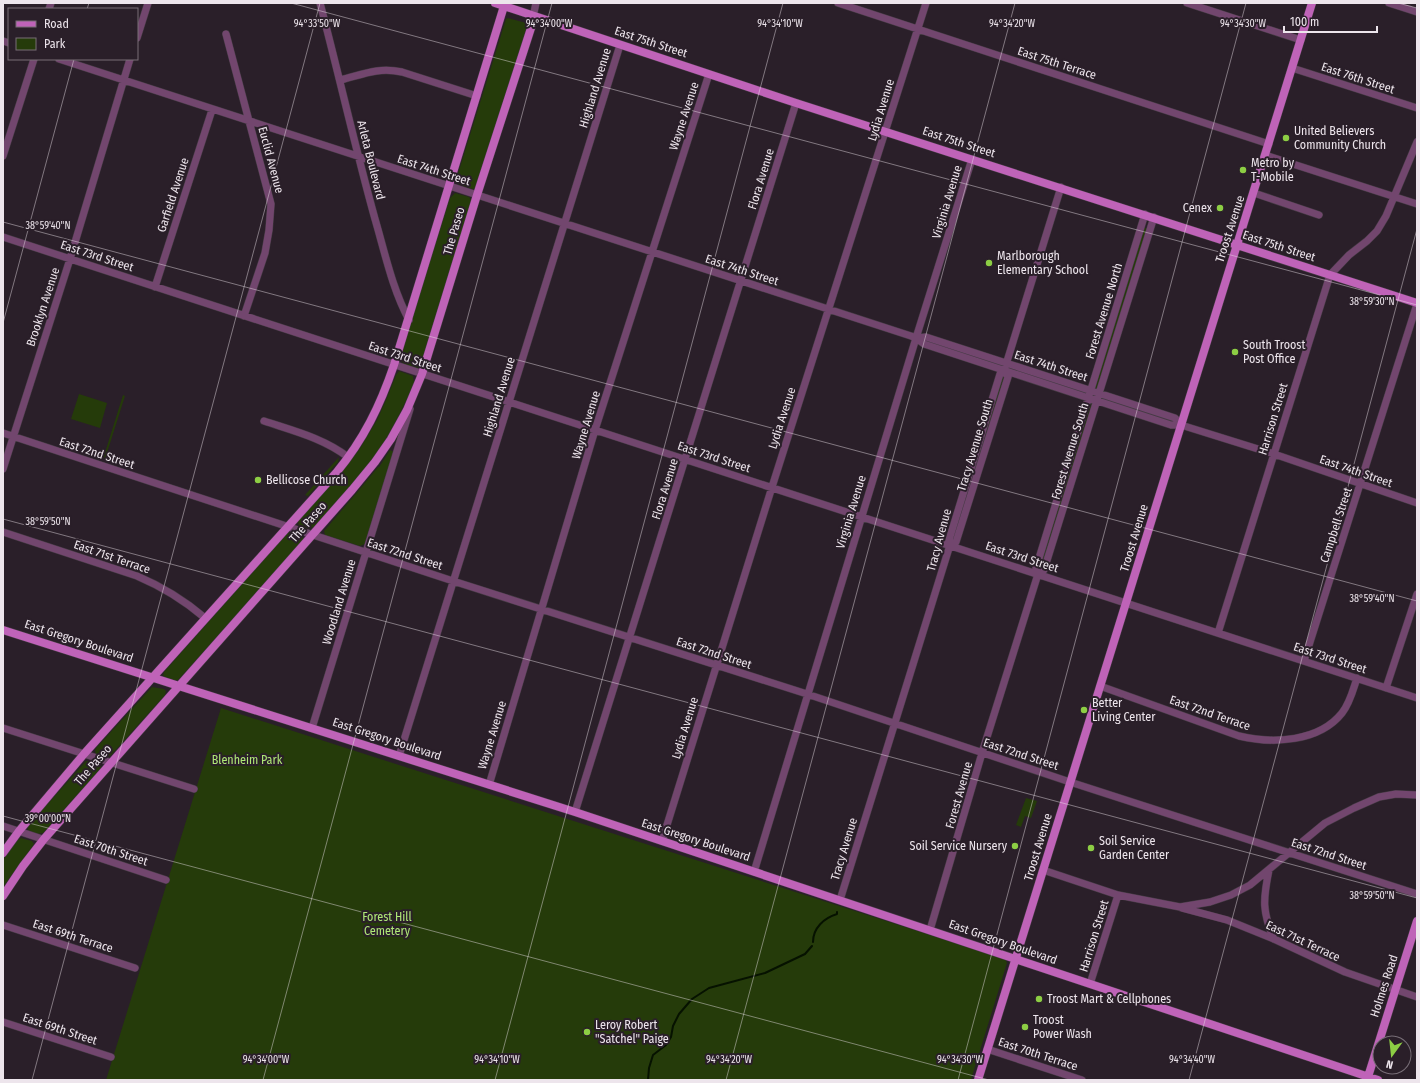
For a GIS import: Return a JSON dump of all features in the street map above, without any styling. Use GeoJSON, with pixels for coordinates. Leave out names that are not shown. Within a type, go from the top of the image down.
{"type":"FeatureCollection","features":[{"type":"Feature","properties":{"kind":"main road","name":"East 75th Street"},"geometry":{"type":"LineString","coordinates":[[495,3],[505,5],[533,17],[796,103],[1145,214],[1417,303]]}},
{"type":"Feature","properties":{"kind":"main road","name":"Troost Avenue"},"geometry":{"type":"LineString","coordinates":[[978,1080],[1312,3]]}},
{"type":"Feature","properties":{"kind":"main road","name":"The Paseo"},"geometry":{"type":"LineString","coordinates":[[3,853],[19,831],[84,754],[348,457],[372,420],[386,390],[409,320],[476,96],[505,5]]}},
{"type":"Feature","properties":{"kind":"main road","name":"The Paseo"},"geometry":{"type":"LineString","coordinates":[[3,896],[23,866],[44,839],[313,535],[375,462],[401,421],[422,374],[477,195],[532,25],[533,17]]}},
{"type":"Feature","properties":{"kind":"main road","name":"East Gregory Boulevard"},"geometry":{"type":"LineString","coordinates":[[3,630],[575,812],[1368,1078],[1378,1080]]}},
{"type":"Feature","properties":{"kind":"main road","name":"Holmes Road"},"geometry":{"type":"LineString","coordinates":[[1368,1078],[1417,921]]}},
{"type":"Feature","properties":{"kind":"street"},"geometry":{"type":"LineString","coordinates":[[138,35],[148,3]]}},
{"type":"Feature","properties":{"kind":"street","name":"Arleta Boulevard"},"geometry":{"type":"LineString","coordinates":[[320,3],[341,80],[358,157],[392,279],[401,305],[409,320]]}},
{"type":"Feature","properties":{"kind":"street","name":"The Paseo"},"geometry":{"type":"LineString","coordinates":[[533,17],[536,3]]}},
{"type":"Feature","properties":{"kind":"street","name":"East 75th Terrace"},"geometry":{"type":"LineString","coordinates":[[838,3],[1269,144]]}},
{"type":"Feature","properties":{"kind":"street","name":"Lydia Avenue"},"geometry":{"type":"LineString","coordinates":[[662,841],[772,487],[926,3]]}},
{"type":"Feature","properties":{"kind":"street"},"geometry":{"type":"LineString","coordinates":[[1187,3],[1301,40]]}},
{"type":"Feature","properties":{"kind":"street"},"geometry":{"type":"LineString","coordinates":[[1389,3],[1417,12]]}},
{"type":"Feature","properties":{"kind":"street","name":"Euclid Avenue"},"geometry":{"type":"LineString","coordinates":[[226,34],[271,204],[265,253],[244,316]]}},
{"type":"Feature","properties":{"kind":"street","name":"Highland Avenue"},"geometry":{"type":"LineString","coordinates":[[399,756],[620,45]]}},
{"type":"Feature","properties":{"kind":"street"},"geometry":{"type":"LineString","coordinates":[[3,156],[34,60]]}},
{"type":"Feature","properties":{"kind":"street","name":"East 74th Street"},"geometry":{"type":"LineString","coordinates":[[61,60],[916,338],[926,337],[1090,394],[1100,393],[1175,418],[1181,425],[1274,454],[1417,503]]}},
{"type":"Feature","properties":{"kind":"street","name":"Brooklyn Avenue"},"geometry":{"type":"LineString","coordinates":[[3,469],[70,259],[130,60]]}},
{"type":"Feature","properties":{"kind":"street","name":"East 76th Street"},"geometry":{"type":"LineString","coordinates":[[1292,68],[1417,108]]}},
{"type":"Feature","properties":{"kind":"street"},"geometry":{"type":"LineString","coordinates":[[341,80],[376,70],[390,70],[402,72],[476,96]]}},
{"type":"Feature","properties":{"kind":"street","name":"Wayne Avenue"},"geometry":{"type":"LineString","coordinates":[[489,784],[595,430],[709,74]]}},
{"type":"Feature","properties":{"kind":"street","name":"Flora Avenue"},"geometry":{"type":"LineString","coordinates":[[575,812],[796,103]]}},
{"type":"Feature","properties":{"kind":"street","name":"Garfield Avenue"},"geometry":{"type":"LineString","coordinates":[[155,287],[212,110]]}},
{"type":"Feature","properties":{"kind":"street","name":"Harrison Street"},"geometry":{"type":"LineString","coordinates":[[1218,633],[1330,275],[1349,255],[1367,241],[1377,230],[1386,216],[1417,142]]}},
{"type":"Feature","properties":{"kind":"street"},"geometry":{"type":"LineString","coordinates":[[1265,155],[1417,204]]}},
{"type":"Feature","properties":{"kind":"street","name":"Virginia Avenue"},"geometry":{"type":"LineString","coordinates":[[754,872],[861,516],[972,159]]}},
{"type":"Feature","properties":{"kind":"street","name":"Tracy Avenue"},"geometry":{"type":"LineString","coordinates":[[840,900],[950,545],[949,540],[1000,374],[1004,371],[1007,364],[1061,187]]}},
{"type":"Feature","properties":{"kind":"street"},"geometry":{"type":"LineString","coordinates":[[1254,193],[1319,215]]}},
{"type":"Feature","properties":{"kind":"street","name":"Forest Avenue North"},"geometry":{"type":"LineString","coordinates":[[1038,574],[1036,568],[1145,214]]}},
{"type":"Feature","properties":{"kind":"street","name":"Forest Avenue South"},"geometry":{"type":"LineString","coordinates":[[1038,574],[1044,570],[1154,217]]}},
{"type":"Feature","properties":{"kind":"street","name":"East 73rd Street"},"geometry":{"type":"LineString","coordinates":[[3,237],[1417,698]]}},
{"type":"Feature","properties":{"kind":"street","name":"Campbell Street"},"geometry":{"type":"LineString","coordinates":[[1304,661],[1417,303]]}},
{"type":"Feature","properties":{"kind":"street"},"geometry":{"type":"LineString","coordinates":[[916,338],[924,344],[1004,371],[1090,394],[1097,401],[1171,425],[1181,425]]}},
{"type":"Feature","properties":{"kind":"street","name":"Woodland Avenue"},"geometry":{"type":"LineString","coordinates":[[312,728],[416,390]]}},
{"type":"Feature","properties":{"kind":"street"},"geometry":{"type":"LineString","coordinates":[[264,421],[311,436],[326,443],[348,457]]}},
{"type":"Feature","properties":{"kind":"street","name":"East 72nd Street"},"geometry":{"type":"LineString","coordinates":[[3,433],[453,581],[807,694],[1070,782],[1417,894]]}},
{"type":"Feature","properties":{"kind":"street","name":"East 71st Terrace"},"geometry":{"type":"LineString","coordinates":[[3,532],[137,576],[155,584],[185,602],[205,618]]}},
{"type":"Feature","properties":{"kind":"street","name":"Forest Avenue"},"geometry":{"type":"LineString","coordinates":[[930,930],[982,753],[1038,574]]}},
{"type":"Feature","properties":{"kind":"street"},"geometry":{"type":"LineString","coordinates":[[1386,688],[1417,594]]}},
{"type":"Feature","properties":{"kind":"street","name":"East 72nd Terrace"},"geometry":{"type":"LineString","coordinates":[[1100,686],[1239,736],[1254,740],[1270,741],[1302,737],[1314,734],[1326,728],[1343,712],[1357,678]]}},
{"type":"Feature","properties":{"kind":"street"},"geometry":{"type":"LineString","coordinates":[[3,728],[194,789]]}},
{"type":"Feature","properties":{"kind":"street","name":"East 71st Terrace"},"geometry":{"type":"LineString","coordinates":[[1180,907],[1210,902],[1231,895],[1250,884],[1269,870],[1324,823],[1354,808],[1379,797],[1396,794],[1417,795]]}},
{"type":"Feature","properties":{"kind":"street","name":"East 70th Street"},"geometry":{"type":"LineString","coordinates":[[3,826],[166,880]]}},
{"type":"Feature","properties":{"kind":"street","name":"East 71st Terrace"},"geometry":{"type":"LineString","coordinates":[[1043,870],[1118,894],[1180,907],[1226,920],[1274,939],[1345,972],[1417,997]]}},
{"type":"Feature","properties":{"kind":"street"},"geometry":{"type":"LineString","coordinates":[[1269,870],[1264,891],[1264,906],[1267,924],[1274,939]]}},
{"type":"Feature","properties":{"kind":"street","name":"Harrison Street"},"geometry":{"type":"LineString","coordinates":[[1090,984],[1118,894]]}},
{"type":"Feature","properties":{"kind":"street","name":"East 69th Terrace"},"geometry":{"type":"LineString","coordinates":[[3,925],[135,968]]}},
{"type":"Feature","properties":{"kind":"street","name":"East 69th Street"},"geometry":{"type":"LineString","coordinates":[[3,1022],[111,1057]]}},
{"type":"Feature","properties":{"kind":"street","name":"East 70th Terrace"},"geometry":{"type":"LineString","coordinates":[[987,1049],[1082,1080]]}},
{"type":"Feature","properties":{"kind":"green space"},"geometry":{"type":"Polygon","coordinates":[[[508,18],[526,23],[527,26],[477,187],[473,189],[458,184],[456,180],[506,19],[508,18]]]}},
{"type":"Feature","properties":{"kind":"green space"},"geometry":{"type":"Polygon","coordinates":[[[455,193],[469,197],[472,201],[422,365],[417,368],[402,362],[400,357],[450,198],[455,193]]]}},
{"type":"Feature","properties":{"kind":"green space"},"geometry":{"type":"Polygon","coordinates":[[[1147,228],[1098,389],[1095,388],[1143,229],[1147,228]]]}},
{"type":"Feature","properties":{"kind":"green space"},"geometry":{"type":"Polygon","coordinates":[[[399,371],[413,376],[414,383],[398,417],[380,448],[357,478],[315,526],[309,529],[299,526],[299,520],[359,450],[377,420],[399,371]]]}},
{"type":"Feature","properties":{"kind":"green space"},"geometry":{"type":"Polygon","coordinates":[[[1003,375],[1005,375],[953,538],[1003,375]]]}},
{"type":"Feature","properties":{"kind":"green space"},"geometry":{"type":"Polygon","coordinates":[[[79,394],[107,403],[100,428],[71,419],[79,394]]]}},
{"type":"Feature","properties":{"kind":"green space"},"geometry":{"type":"Polygon","coordinates":[[[123,395],[125,396],[105,459],[103,459],[123,395]]]}},
{"type":"Feature","properties":{"kind":"green space"},"geometry":{"type":"Polygon","coordinates":[[[1091,404],[1043,567],[1041,567],[1040,566],[1091,404]]]}},
{"type":"Feature","properties":{"kind":"green space"},"geometry":{"type":"Polygon","coordinates":[[[390,450],[394,452],[365,544],[360,546],[325,535],[324,531],[379,467],[390,450]]]}},
{"type":"Feature","properties":{"kind":"green space"},"geometry":{"type":"Polygon","coordinates":[[[339,457],[338,462],[308,496],[305,495],[339,457]]]}},
{"type":"Feature","properties":{"kind":"green space"},"geometry":{"type":"Polygon","coordinates":[[[291,532],[302,535],[303,540],[178,680],[163,676],[164,672],[287,534],[291,532]]]}},
{"type":"Feature","properties":{"kind":"green space"},"geometry":{"type":"Polygon","coordinates":[[[152,687],[164,689],[166,691],[165,695],[111,755],[106,758],[96,755],[95,750],[97,747],[152,687]]]}},
{"type":"Feature","properties":{"kind":"green space","name":"Forest Hill Cemetery"},"geometry":{"type":"Polygon","coordinates":[[[221,708],[1005,959],[1007,963],[971,1080],[106,1080],[221,708]]]}},
{"type":"Feature","properties":{"kind":"green space"},"geometry":{"type":"Polygon","coordinates":[[[86,761],[99,764],[101,767],[43,833],[37,834],[28,830],[28,826],[86,761]]]}},
{"type":"Feature","properties":{"kind":"green space"},"geometry":{"type":"Polygon","coordinates":[[[1026,798],[1037,801],[1031,818],[1025,816],[1021,827],[1016,825],[1026,798]]]}},
{"type":"Feature","properties":{"kind":"green space"},"geometry":{"type":"Polygon","coordinates":[[[21,838],[32,841],[34,844],[3,887],[3,860],[21,838]]]}},
{"type":"Feature","properties":{"kind":"waterway"},"geometry":{"type":"LineString","coordinates":[[813,942],[813,937],[820,924],[837,914],[837,912]]}},
{"type":"Feature","properties":{"kind":"waterway"},"geometry":{"type":"LineString","coordinates":[[648,1080],[649,1068],[653,1055],[666,1045],[671,1037],[673,1026],[679,1014],[692,999],[709,988],[765,973],[805,954],[812,946]]}},
{"type":"Feature","properties":{"kind":"place","name":"United Believers Community Church"},"geometry":{"type":"Point","coordinates":[1286,138]}},
{"type":"Feature","properties":{"kind":"place","name":"Metro by T-Mobile"},"geometry":{"type":"Point","coordinates":[1243,170]}},
{"type":"Feature","properties":{"kind":"place","name":"Cenex"},"geometry":{"type":"Point","coordinates":[1220,208]}},
{"type":"Feature","properties":{"kind":"place","name":"Marlborough Elementary School"},"geometry":{"type":"Point","coordinates":[989,263]}},
{"type":"Feature","properties":{"kind":"place","name":"South Troost Post Office"},"geometry":{"type":"Point","coordinates":[1235,352]}},
{"type":"Feature","properties":{"kind":"place","name":"Bellicose Church"},"geometry":{"type":"Point","coordinates":[258,480]}},
{"type":"Feature","properties":{"kind":"place","name":"Better Living Center"},"geometry":{"type":"Point","coordinates":[1084,710]}},
{"type":"Feature","properties":{"kind":"place","name":"Soil Service Nursery"},"geometry":{"type":"Point","coordinates":[1015,846]}},
{"type":"Feature","properties":{"kind":"place","name":"Soil Service Garden Center"},"geometry":{"type":"Point","coordinates":[1091,848]}},
{"type":"Feature","properties":{"kind":"place","name":"Troost Mart & Cellphones"},"geometry":{"type":"Point","coordinates":[1039,999]}},
{"type":"Feature","properties":{"kind":"place","name":"Troost Power Wash"},"geometry":{"type":"Point","coordinates":[1025,1027]}},
{"type":"Feature","properties":{"kind":"place","name":"Leroy Robert \"Satchel\" Paige"},"geometry":{"type":"Point","coordinates":[587,1032]}},
{"type":"Feature","properties":{"kind":"park label","name":"Blenheim Park"},"geometry":{"type":"Point","coordinates":[247,760]}}]}
